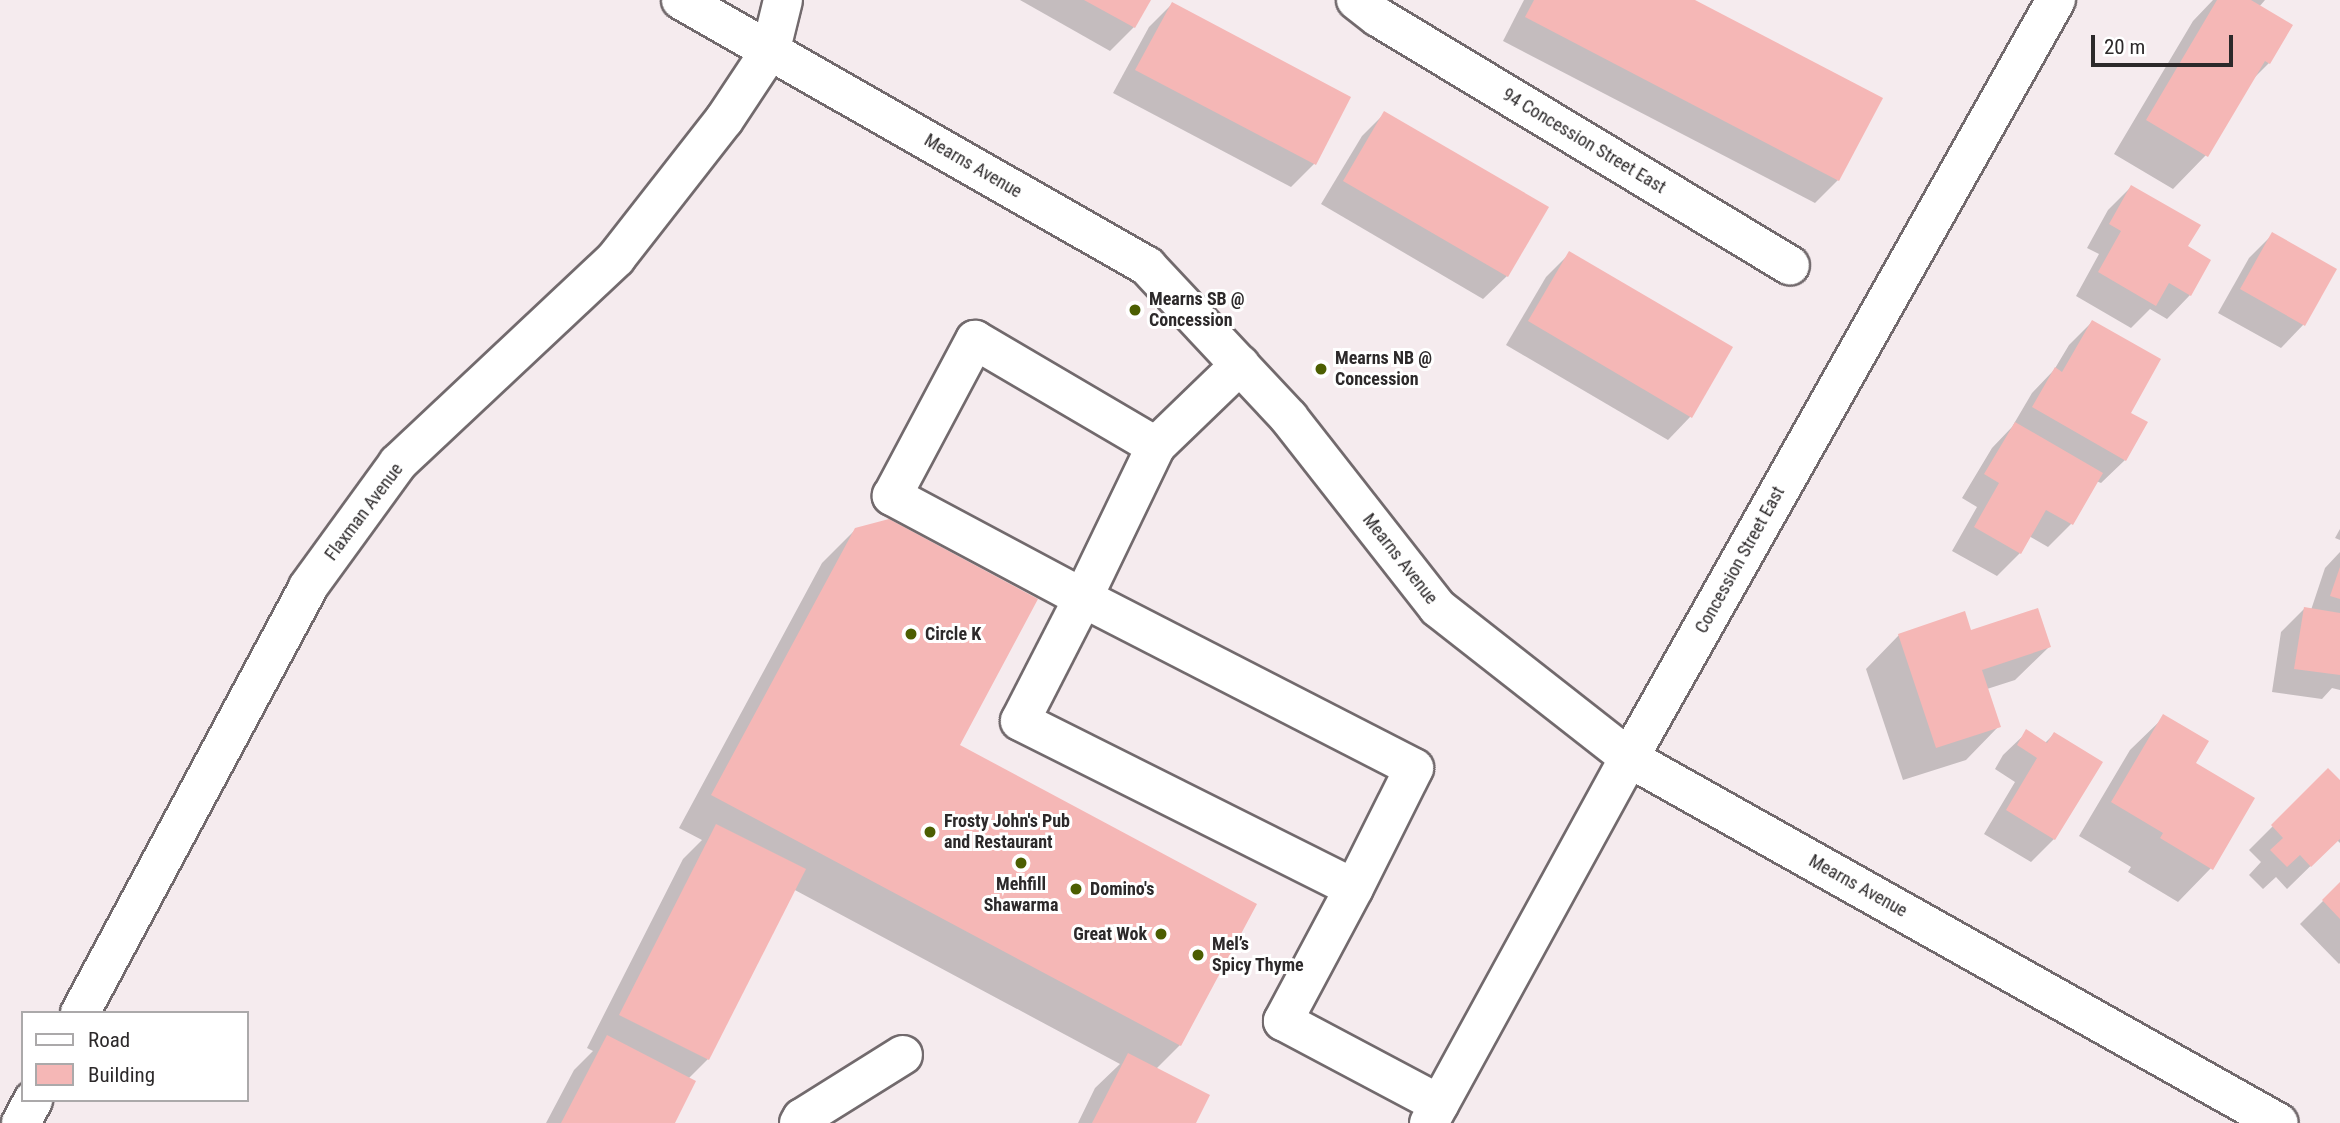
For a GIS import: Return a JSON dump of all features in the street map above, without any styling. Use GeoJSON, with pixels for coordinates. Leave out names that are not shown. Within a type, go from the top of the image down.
{"type":"FeatureCollection","features":[{"type":"Feature","properties":{"kind":"street","name":"Mearns Avenue"},"geometry":{"type":"LineString","coordinates":[[681,0],[1147,266],[1289,418],[1438,608],[1629,758],[2279,1123]]}},
{"type":"Feature","properties":{"kind":"street","name":"Flaxman Avenue"},"geometry":{"type":"LineString","coordinates":[[81,1011],[308,587],[398,463],[616,258],[724,120],[771,49],[783,0]]}},
{"type":"Feature","properties":{"kind":"street","name":"Concession Street East"},"geometry":{"type":"LineString","coordinates":[[1434,1114],[1629,758],[2056,0]]}},
{"type":"Feature","properties":{"kind":"street","name":"94 Concession Street East"},"geometry":{"type":"LineString","coordinates":[[1374,6],[1790,266]]}},
{"type":"Feature","properties":{"kind":"street"},"geometry":{"type":"LineString","coordinates":[[1156,446],[975,340],[892,496],[1414,768],[1283,1021],[1434,1114]]}},
{"type":"Feature","properties":{"kind":"street"},"geometry":{"type":"LineString","coordinates":[[1240,365],[1156,446],[1020,721],[1354,888]]}},
{"type":"Feature","properties":{"kind":"street"},"geometry":{"type":"LineString","coordinates":[[799,1123],[802,1118],[903,1055]]}},
{"type":"Feature","properties":{"kind":"street"},"geometry":{"type":"LineString","coordinates":[[21,1123],[32,1102]]}},
{"type":"Feature","properties":{"kind":"building"},"geometry":{"type":"Polygon","coordinates":[[[1084,0],[1151,0],[1135,28],[1084,0]]]}},
{"type":"Feature","properties":{"kind":"building"},"geometry":{"type":"Polygon","coordinates":[[[1534,0],[1695,0],[1883,98],[1839,181],[1525,17],[1534,0]]]}},
{"type":"Feature","properties":{"kind":"building"},"geometry":{"type":"Polygon","coordinates":[[[2217,0],[2251,0],[2293,25],[2270,64],[2265,61],[2208,157],[2146,120],[2217,0]]]}},
{"type":"Feature","properties":{"kind":"building"},"geometry":{"type":"Polygon","coordinates":[[[1172,2],[1351,97],[1316,165],[1135,70],[1172,2]]]}},
{"type":"Feature","properties":{"kind":"building"},"geometry":{"type":"Polygon","coordinates":[[[1384,111],[1549,207],[1508,277],[1343,181],[1384,111]]]}},
{"type":"Feature","properties":{"kind":"building"},"geometry":{"type":"Polygon","coordinates":[[[2131,185],[2201,225],[2188,246],[2211,260],[2191,296],[2169,283],[2156,306],[2098,272],[2121,231],[2109,224],[2131,185]]]}},
{"type":"Feature","properties":{"kind":"building"},"geometry":{"type":"Polygon","coordinates":[[[2272,232],[2337,269],[2305,326],[2240,289],[2272,232]]]}},
{"type":"Feature","properties":{"kind":"building"},"geometry":{"type":"Polygon","coordinates":[[[1569,251],[1733,347],[1692,418],[1528,321],[1569,251]]]}},
{"type":"Feature","properties":{"kind":"building"},"geometry":{"type":"Polygon","coordinates":[[[2092,320],[2161,359],[2131,413],[2148,422],[2126,461],[2032,407],[2055,367],[2062,372],[2092,320]]]}},
{"type":"Feature","properties":{"kind":"building"},"geometry":{"type":"Polygon","coordinates":[[[2015,422],[2103,473],[2073,525],[2046,510],[2021,554],[1974,527],[1999,483],[1984,474],[2015,422]]]}},
{"type":"Feature","properties":{"kind":"building"},"geometry":{"type":"Polygon","coordinates":[[[889,519],[1038,599],[960,745],[1257,904],[1181,1046],[711,795],[855,528],[889,519]]]}},
{"type":"Feature","properties":{"kind":"building"},"geometry":{"type":"Polygon","coordinates":[[[2340,567],[2340,599],[2330,596],[2340,567]]]}},
{"type":"Feature","properties":{"kind":"building"},"geometry":{"type":"Polygon","coordinates":[[[2304,607],[2340,613],[2340,675],[2294,669],[2304,607]]]}},
{"type":"Feature","properties":{"kind":"building"},"geometry":{"type":"Polygon","coordinates":[[[2038,608],[2051,647],[1982,670],[2001,727],[1936,748],[1898,634],[1965,611],[1971,630],[2038,608]]]}},
{"type":"Feature","properties":{"kind":"building"},"geometry":{"type":"Polygon","coordinates":[[[2163,714],[2209,741],[2196,763],[2255,798],[2213,870],[2160,838],[2163,833],[2111,802],[2163,714]]]}},
{"type":"Feature","properties":{"kind":"building"},"geometry":{"type":"Polygon","coordinates":[[[2026,729],[2047,743],[2054,732],[2103,762],[2055,840],[2006,810],[2037,758],[2017,745],[2026,729]]]}},
{"type":"Feature","properties":{"kind":"building"},"geometry":{"type":"Polygon","coordinates":[[[2328,768],[2340,780],[2340,839],[2311,867],[2300,855],[2287,867],[2270,850],[2283,838],[2271,825],[2328,768]]]}},
{"type":"Feature","properties":{"kind":"building"},"geometry":{"type":"Polygon","coordinates":[[[716,824],[806,869],[709,1060],[619,1015],[716,824]]]}},
{"type":"Feature","properties":{"kind":"building"},"geometry":{"type":"Polygon","coordinates":[[[2340,882],[2340,919],[2322,900],[2340,882]]]}},
{"type":"Feature","properties":{"kind":"building"},"geometry":{"type":"Polygon","coordinates":[[[607,1035],[696,1081],[675,1123],[561,1123],[607,1035]]]}},
{"type":"Feature","properties":{"kind":"building"},"geometry":{"type":"Polygon","coordinates":[[[1128,1053],[1210,1095],[1196,1123],[1092,1123],[1128,1053]]]}},
{"type":"Feature","properties":{"kind":"place","name":"Mearns SB @ Concession"},"geometry":{"type":"Point","coordinates":[1135,310]}},
{"type":"Feature","properties":{"kind":"place","name":"Mearns NB @ Concession"},"geometry":{"type":"Point","coordinates":[1321,369]}},
{"type":"Feature","properties":{"kind":"place","name":"Circle K"},"geometry":{"type":"Point","coordinates":[911,634]}},
{"type":"Feature","properties":{"kind":"place","name":"Frosty John's Pub and Restaurant"},"geometry":{"type":"Point","coordinates":[930,832]}},
{"type":"Feature","properties":{"kind":"place","name":"Mehfill Shawarma"},"geometry":{"type":"Point","coordinates":[1021,863]}},
{"type":"Feature","properties":{"kind":"place","name":"Domino's"},"geometry":{"type":"Point","coordinates":[1076,889]}},
{"type":"Feature","properties":{"kind":"place","name":"Great Wok"},"geometry":{"type":"Point","coordinates":[1161,934]}},
{"type":"Feature","properties":{"kind":"place","name":"Mel’s Spicy Thyme"},"geometry":{"type":"Point","coordinates":[1198,955]}}]}
